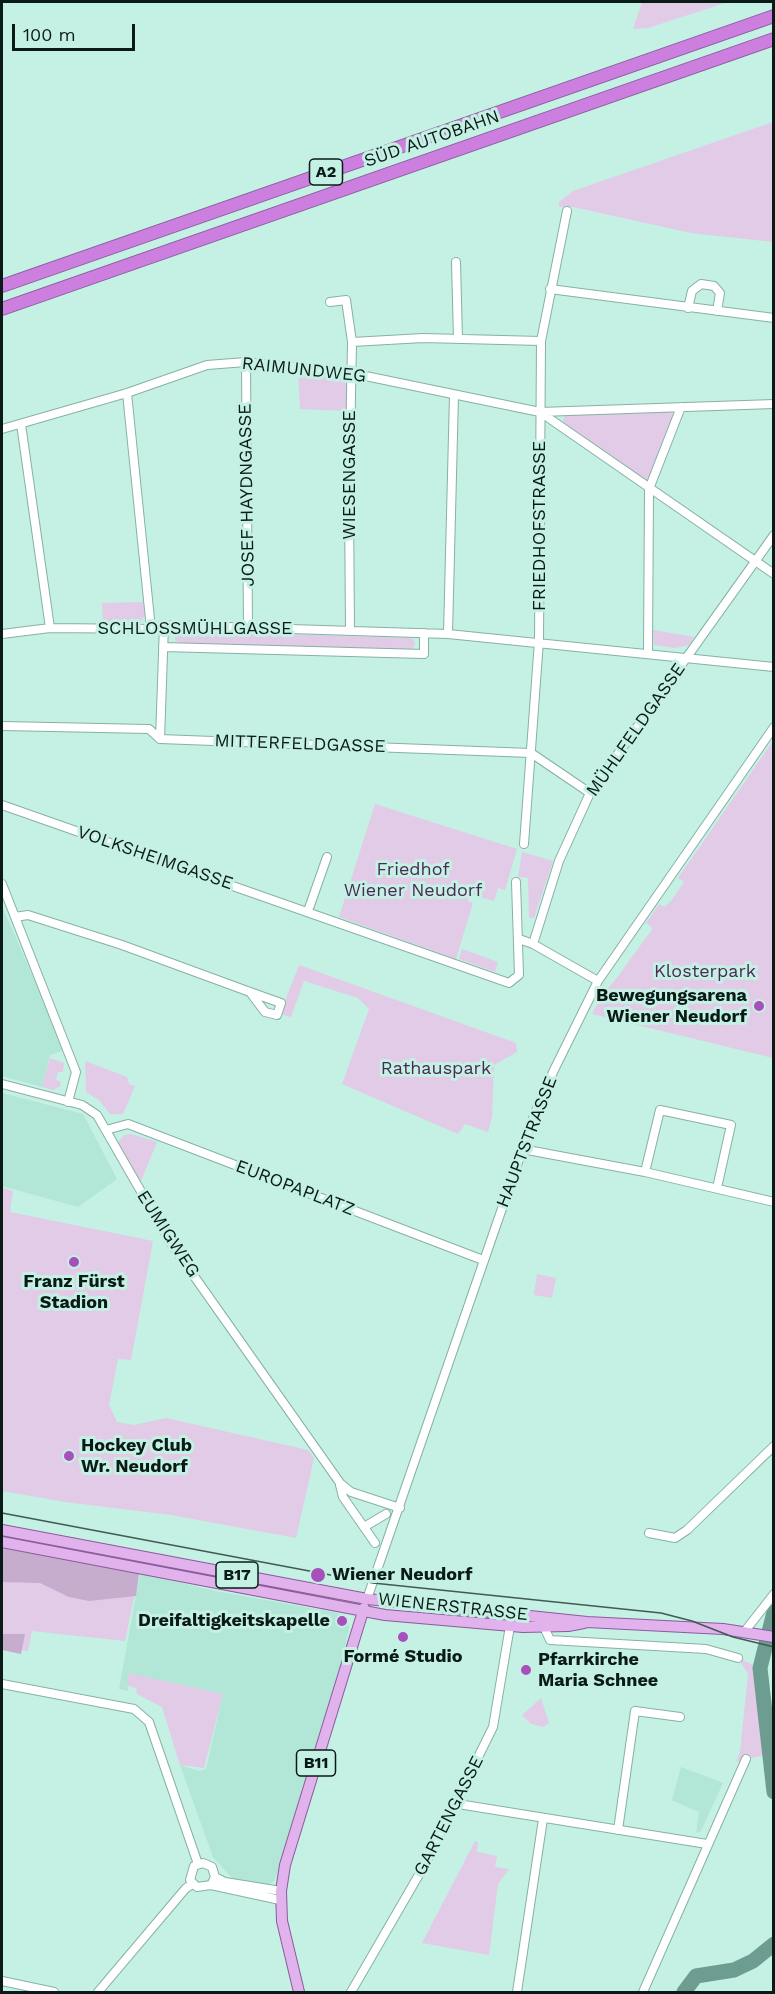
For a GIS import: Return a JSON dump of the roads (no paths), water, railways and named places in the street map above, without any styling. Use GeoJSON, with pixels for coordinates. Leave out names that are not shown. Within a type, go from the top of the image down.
{"type":"FeatureCollection","features":[{"type":"Feature","properties":{"kind":"highway","name":"SÜD AUTOBAHN"},"geometry":{"type":"LineString","coordinates":[[2,286],[774,16]]}},
{"type":"Feature","properties":{"kind":"highway","name":"SÜD AUTOBAHN"},"geometry":{"type":"LineString","coordinates":[[2,309],[774,39]]}},
{"type":"Feature","properties":{"kind":"main road","name":"B17"},"geometry":{"type":"LineString","coordinates":[[2,1530],[107,1556]]}},
{"type":"Feature","properties":{"kind":"main road","name":"B17"},"geometry":{"type":"LineString","coordinates":[[2,1542],[107,1556]]}},
{"type":"Feature","properties":{"kind":"main road","name":"WIENERSTRASSE"},"geometry":{"type":"LineString","coordinates":[[107,1556],[367,1599],[587,1622],[745,1631]]}},
{"type":"Feature","properties":{"kind":"main road","name":"WIENERSTRASSE"},"geometry":{"type":"LineString","coordinates":[[107,1556],[362,1612],[510,1626],[544,1627],[587,1622]]}},
{"type":"Feature","properties":{"kind":"main road","name":"B11"},"geometry":{"type":"LineString","coordinates":[[299,1992],[282,1921],[280,1896],[285,1865],[367,1599]]}},
{"type":"Feature","properties":{"kind":"main road","name":"B17"},"geometry":{"type":"LineString","coordinates":[[745,1631],[772,1636]]}},
{"type":"Feature","properties":{"kind":"street","name":"FRIEDHOFSTRASSE"},"geometry":{"type":"LineString","coordinates":[[524,844],[539,641],[541,341],[567,211]]}},
{"type":"Feature","properties":{"kind":"street"},"geometry":{"type":"LineString","coordinates":[[446,264],[458,261],[458,339]]}},
{"type":"Feature","properties":{"kind":"street"},"geometry":{"type":"LineString","coordinates":[[688,308],[692,291],[702,284],[714,286],[720,293],[717,311]]}},
{"type":"Feature","properties":{"kind":"street"},"geometry":{"type":"LineString","coordinates":[[550,289],[774,318]]}},
{"type":"Feature","properties":{"kind":"street","name":"WIESENGASSE"},"geometry":{"type":"LineString","coordinates":[[330,302],[346,300],[352,342],[350,631]]}},
{"type":"Feature","properties":{"kind":"street"},"geometry":{"type":"LineString","coordinates":[[352,342],[458,339],[541,341]]}},
{"type":"Feature","properties":{"kind":"street","name":"RAIMUNDWEG"},"geometry":{"type":"LineString","coordinates":[[2,429],[127,393],[207,365],[246,362],[351,373],[540,412]]}},
{"type":"Feature","properties":{"kind":"street","name":"JOSEF HAYDNGASSE"},"geometry":{"type":"LineString","coordinates":[[246,362],[248,628]]}},
{"type":"Feature","properties":{"kind":"street"},"geometry":{"type":"LineString","coordinates":[[127,393],[151,629]]}},
{"type":"Feature","properties":{"kind":"street"},"geometry":{"type":"LineString","coordinates":[[448,634],[454,395]]}},
{"type":"Feature","properties":{"kind":"street"},"geometry":{"type":"LineString","coordinates":[[540,412],[774,404]]}},
{"type":"Feature","properties":{"kind":"street"},"geometry":{"type":"LineString","coordinates":[[648,652],[649,489],[681,407]]}},
{"type":"Feature","properties":{"kind":"street"},"geometry":{"type":"LineString","coordinates":[[540,412],[774,574]]}},
{"type":"Feature","properties":{"kind":"street"},"geometry":{"type":"LineString","coordinates":[[21,424],[50,628]]}},
{"type":"Feature","properties":{"kind":"street","name":"MÜHLFELDGASSE"},"geometry":{"type":"LineString","coordinates":[[533,944],[560,861],[590,793],[774,535]]}},
{"type":"Feature","properties":{"kind":"street"},"geometry":{"type":"LineString","coordinates":[[160,739],[164,625]]}},
{"type":"Feature","properties":{"kind":"street","name":"SCHLOSSMÜHLGASSE"},"geometry":{"type":"LineString","coordinates":[[2,634],[50,628],[151,629],[164,625],[448,634],[648,652],[774,667]]}},
{"type":"Feature","properties":{"kind":"street","name":"SCHLOSSMÜHLGASSE"},"geometry":{"type":"LineString","coordinates":[[164,647],[424,654],[424,633]]}},
{"type":"Feature","properties":{"kind":"street","name":"MITTERFELDGASSE"},"geometry":{"type":"LineString","coordinates":[[2,726],[149,729],[160,739],[531,753]]}},
{"type":"Feature","properties":{"kind":"street","name":"HAUPTSTRASSE"},"geometry":{"type":"LineString","coordinates":[[367,1599],[522,1149],[554,1070],[598,981],[774,727]]}},
{"type":"Feature","properties":{"kind":"street"},"geometry":{"type":"LineString","coordinates":[[531,753],[590,793]]}},
{"type":"Feature","properties":{"kind":"street","name":"VOLKSHEIMGASSE"},"geometry":{"type":"LineString","coordinates":[[2,805],[509,983],[519,975],[519,939]]}},
{"type":"Feature","properties":{"kind":"street"},"geometry":{"type":"LineString","coordinates":[[308,911],[327,857]]}},
{"type":"Feature","properties":{"kind":"street"},"geometry":{"type":"LineString","coordinates":[[516,882],[519,939],[533,944],[598,981]]}},
{"type":"Feature","properties":{"kind":"street"},"geometry":{"type":"LineString","coordinates":[[2,884],[76,1072],[68,1102]]}},
{"type":"Feature","properties":{"kind":"street"},"geometry":{"type":"LineString","coordinates":[[15,917],[28,915],[122,945],[250,992]]}},
{"type":"Feature","properties":{"kind":"street","name":"EUMIGWEG"},"geometry":{"type":"LineString","coordinates":[[2,1084],[91,1109],[106,1130],[170,1242],[340,1483],[351,1492],[400,1508]]}},
{"type":"Feature","properties":{"kind":"street"},"geometry":{"type":"LineString","coordinates":[[645,1172],[660,1110],[731,1125],[717,1188]]}},
{"type":"Feature","properties":{"kind":"street","name":"EUROPAPLATZ"},"geometry":{"type":"LineString","coordinates":[[106,1130],[128,1124],[483,1260]]}},
{"type":"Feature","properties":{"kind":"street"},"geometry":{"type":"LineString","coordinates":[[522,1149],[645,1172],[774,1202]]}},
{"type":"Feature","properties":{"kind":"street"},"geometry":{"type":"LineString","coordinates":[[649,1533],[675,1538],[687,1530],[774,1446]]}},
{"type":"Feature","properties":{"kind":"street"},"geometry":{"type":"LineString","coordinates":[[340,1483],[343,1497],[375,1543]]}},
{"type":"Feature","properties":{"kind":"street"},"geometry":{"type":"LineString","coordinates":[[364,1527],[386,1514]]}},
{"type":"Feature","properties":{"kind":"street"},"geometry":{"type":"LineString","coordinates":[[745,1631],[774,1594]]}},
{"type":"Feature","properties":{"kind":"street","name":"GARTENGASSE"},"geometry":{"type":"LineString","coordinates":[[351,1992],[370,1963],[458,1804],[493,1727],[510,1626]]}},
{"type":"Feature","properties":{"kind":"street","name":"WIENERSTRASSE"},"geometry":{"type":"LineString","coordinates":[[544,1627],[550,1640],[706,1650],[738,1658]]}},
{"type":"Feature","properties":{"kind":"street"},"geometry":{"type":"LineString","coordinates":[[2,1684],[134,1709],[149,1722],[198,1864]]}},
{"type":"Feature","properties":{"kind":"street"},"geometry":{"type":"LineString","coordinates":[[618,1830],[635,1711],[680,1717]]}},
{"type":"Feature","properties":{"kind":"street"},"geometry":{"type":"LineString","coordinates":[[643,1992],[746,1759]]}},
{"type":"Feature","properties":{"kind":"street"},"geometry":{"type":"LineString","coordinates":[[458,1804],[707,1844]]}},
{"type":"Feature","properties":{"kind":"street"},"geometry":{"type":"LineString","coordinates":[[517,1992],[543,1819]]}},
{"type":"Feature","properties":{"kind":"street"},"geometry":{"type":"LineString","coordinates":[[198,1864],[212,1867],[213,1881]]}},
{"type":"Feature","properties":{"kind":"street"},"geometry":{"type":"LineString","coordinates":[[193,1884],[191,1870],[198,1864]]}},
{"type":"Feature","properties":{"kind":"street"},"geometry":{"type":"LineString","coordinates":[[193,1884],[202,1888],[213,1881],[225,1882],[280,1896]]}},
{"type":"Feature","properties":{"kind":"street"},"geometry":{"type":"LineString","coordinates":[[98,1992],[186,1888],[193,1884]]}},
{"type":"Feature","properties":{"kind":"street"},"geometry":{"type":"LineString","coordinates":[[2,1981],[54,1992]]}},
{"type":"Feature","properties":{"kind":"waterway"},"geometry":{"type":"LineString","coordinates":[[774,1612],[760,1668],[774,1792]]}},
{"type":"Feature","properties":{"kind":"waterway"},"geometry":{"type":"LineString","coordinates":[[684,1992],[696,1976],[734,1970],[753,1961],[774,1944]]}},
{"type":"Feature","properties":{"kind":"tram line"},"geometry":{"type":"LineString","coordinates":[[2,1513],[373,1583],[661,1613],[692,1621],[733,1637],[774,1647]]}},
{"type":"Feature","properties":{"kind":"place","name":"Bewegungsarena Wiener Neudorf"},"geometry":{"type":"Point","coordinates":[759,1006]}},
{"type":"Feature","properties":{"kind":"place","name":"Franz Fürst Stadion"},"geometry":{"type":"Point","coordinates":[74,1262]}},
{"type":"Feature","properties":{"kind":"place","name":"Hockey Club Wr. Neudorf"},"geometry":{"type":"Point","coordinates":[69,1456]}},
{"type":"Feature","properties":{"kind":"place","name":"Wiener Neudorf"},"geometry":{"type":"Point","coordinates":[318,1575]}},
{"type":"Feature","properties":{"kind":"place","name":"Dreifaltigkeitskapelle"},"geometry":{"type":"Point","coordinates":[342,1621]}},
{"type":"Feature","properties":{"kind":"place","name":"Formé Studio"},"geometry":{"type":"Point","coordinates":[403,1637]}},
{"type":"Feature","properties":{"kind":"place","name":"Pfarrkirche Maria Schnee"},"geometry":{"type":"Point","coordinates":[526,1670]}},
{"type":"Feature","properties":{"kind":"park label","name":"Friedhof Wiener Neudorf"},"geometry":{"type":"Point","coordinates":[413,880]}},
{"type":"Feature","properties":{"kind":"park label","name":"Klosterpark"},"geometry":{"type":"Point","coordinates":[705,972]}},
{"type":"Feature","properties":{"kind":"park label","name":"Rathauspark"},"geometry":{"type":"Point","coordinates":[436,1069]}}]}
